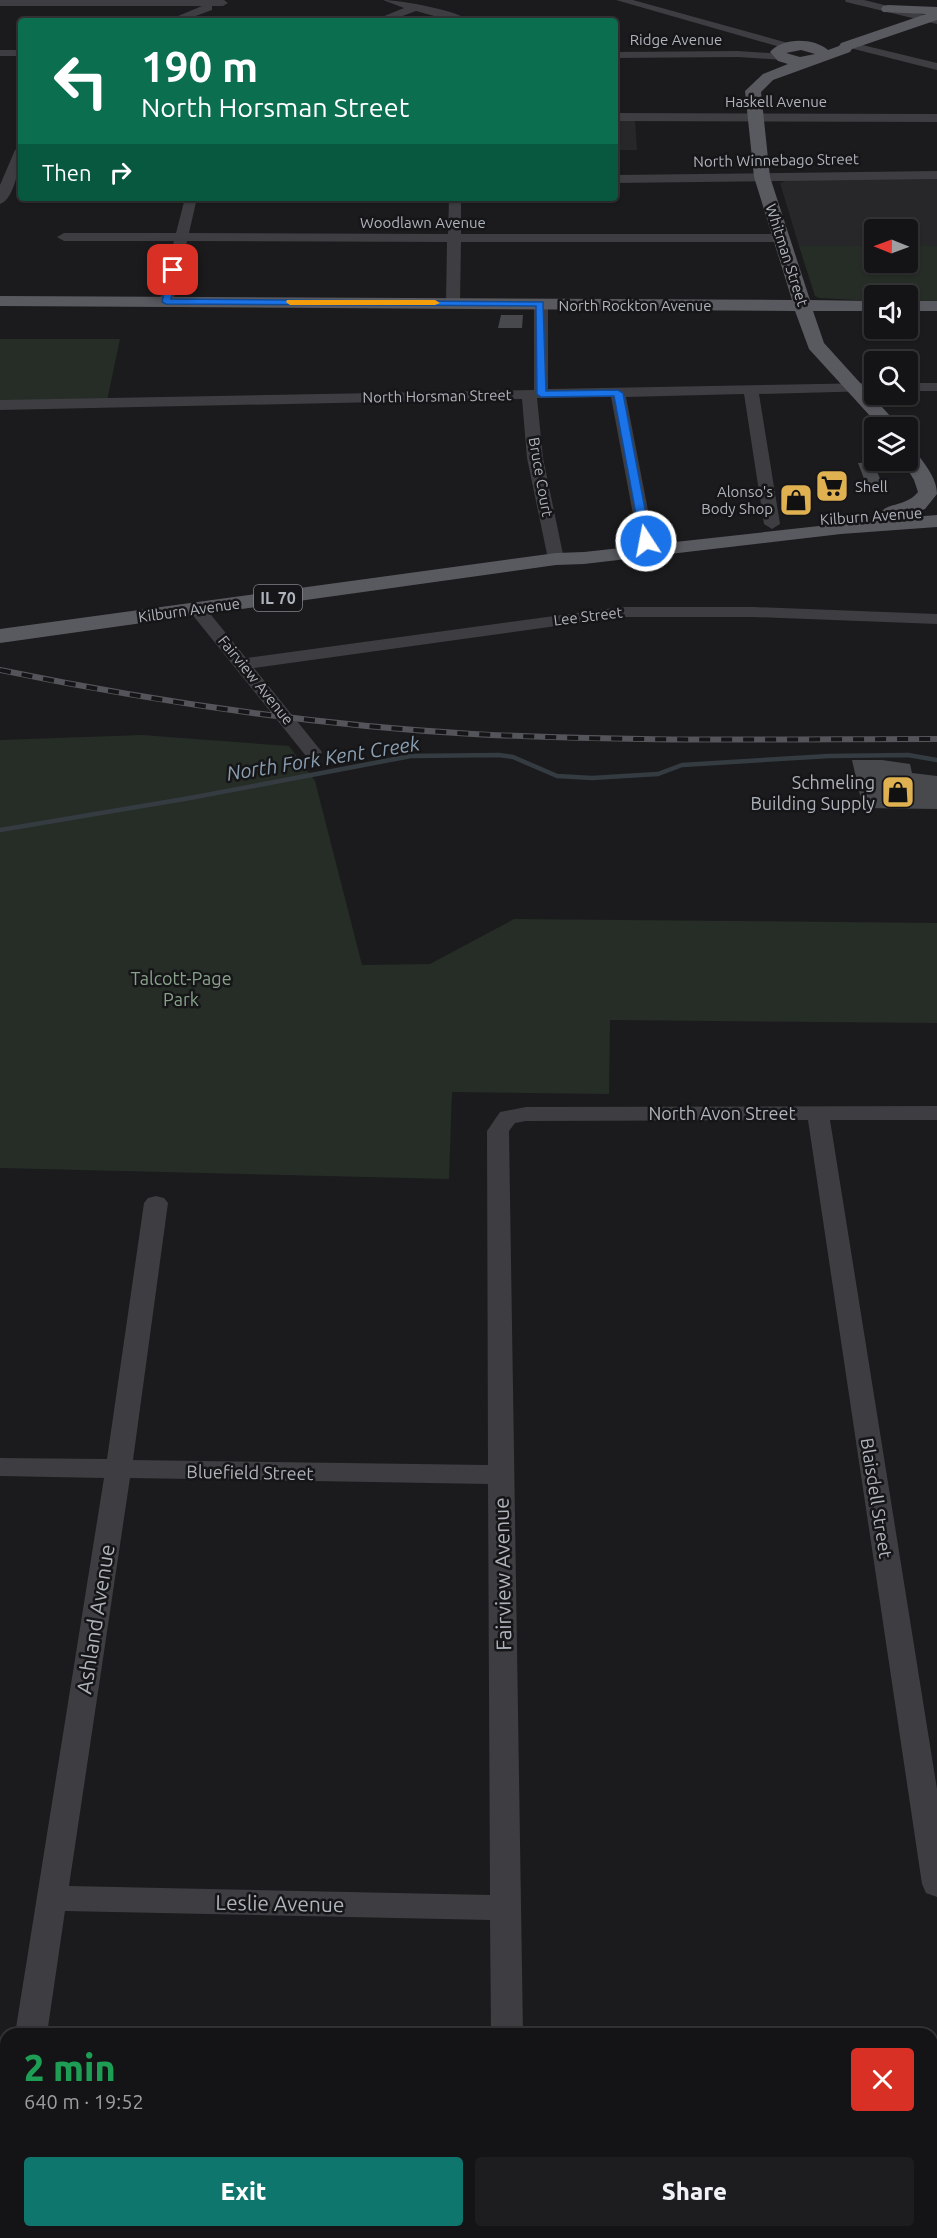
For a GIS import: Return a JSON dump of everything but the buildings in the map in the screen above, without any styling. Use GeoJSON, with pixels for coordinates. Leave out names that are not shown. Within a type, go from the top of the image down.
{"type":"FeatureCollection","features":[{"type":"Feature","properties":{"kind":"main road"},"geometry":{"type":"LineString","coordinates":[[888,9],[935,16]]}},
{"type":"Feature","properties":{"kind":"main road","name":"Whitman Street"},"geometry":{"type":"LineString","coordinates":[[882,417],[830,364],[815,345],[762,177],[752,99],[756,87],[768,77],[784,56],[845,50],[848,46],[935,16]]}},
{"type":"Feature","properties":{"kind":"main road"},"geometry":{"type":"LineString","coordinates":[[784,56],[814,54]]}},
{"type":"Feature","properties":{"kind":"main road"},"geometry":{"type":"LineString","coordinates":[[728,305],[770,299],[787,287],[794,276]]}},
{"type":"Feature","properties":{"kind":"main road","name":"North Rockton Avenue"},"geometry":{"type":"LineString","coordinates":[[0,301],[864,306]]}},
{"type":"Feature","properties":{"kind":"main road"},"geometry":{"type":"LineString","coordinates":[[918,306],[937,306]]}},
{"type":"Feature","properties":{"kind":"main road"},"geometry":{"type":"LineString","coordinates":[[918,455],[935,475]]}},
{"type":"Feature","properties":{"kind":"main road"},"geometry":{"type":"LineString","coordinates":[[890,519],[918,505],[928,492],[918,470]]}},
{"type":"Feature","properties":{"kind":"main road","name":"Kilburn Avenue"},"geometry":{"type":"LineString","coordinates":[[556,559],[584,558],[841,528],[937,511]]}},
{"type":"Feature","properties":{"kind":"main road"},"geometry":{"type":"LineString","coordinates":[[890,519],[937,532]]}},
{"type":"Feature","properties":{"kind":"main road","name":"Kilburn Avenue"},"geometry":{"type":"LineString","coordinates":[[0,636],[556,559],[646,541],[772,524],[890,519],[937,521]]}},
{"type":"Feature","properties":{"kind":"street"},"geometry":{"type":"LineString","coordinates":[[388,0],[453,18]]}},
{"type":"Feature","properties":{"kind":"street"},"geometry":{"type":"LineString","coordinates":[[387,18],[438,0]]}},
{"type":"Feature","properties":{"kind":"street"},"geometry":{"type":"LineString","coordinates":[[621,0],[784,56]]}},
{"type":"Feature","properties":{"kind":"street"},"geometry":{"type":"LineString","coordinates":[[850,0],[888,9]]}},
{"type":"Feature","properties":{"kind":"street"},"geometry":{"type":"LineString","coordinates":[[0,3],[228,1]]}},
{"type":"Feature","properties":{"kind":"street"},"geometry":{"type":"LineString","coordinates":[[180,18],[228,1]]}},
{"type":"Feature","properties":{"kind":"street"},"geometry":{"type":"LineString","coordinates":[[848,46],[937,67]]}},
{"type":"Feature","properties":{"kind":"street"},"geometry":{"type":"LineString","coordinates":[[0,53],[18,53]]}},
{"type":"Feature","properties":{"kind":"street","name":"Ridge Avenue"},"geometry":{"type":"LineString","coordinates":[[618,55],[784,56]]}},
{"type":"Feature","properties":{"kind":"street","name":"Haskell Avenue"},"geometry":{"type":"LineString","coordinates":[[618,117],[937,118]]}},
{"type":"Feature","properties":{"kind":"street"},"geometry":{"type":"LineString","coordinates":[[0,200],[18,158]]}},
{"type":"Feature","properties":{"kind":"street","name":"North Winnebago Street"},"geometry":{"type":"LineString","coordinates":[[618,179],[937,175]]}},
{"type":"Feature","properties":{"kind":"street"},"geometry":{"type":"LineString","coordinates":[[166,302],[190,201]]}},
{"type":"Feature","properties":{"kind":"street"},"geometry":{"type":"LineString","coordinates":[[453,303],[455,201]]}},
{"type":"Feature","properties":{"kind":"street","name":"Woodlawn Avenue"},"geometry":{"type":"LineString","coordinates":[[64,237],[781,238]]}},
{"type":"Feature","properties":{"kind":"street","name":"Bruce Court"},"geometry":{"type":"LineString","coordinates":[[540,304],[535,394],[535,458],[556,559]]}},
{"type":"Feature","properties":{"kind":"street","name":"North Horsman Street"},"geometry":{"type":"LineString","coordinates":[[0,405],[864,387]]}},
{"type":"Feature","properties":{"kind":"street"},"geometry":{"type":"LineString","coordinates":[[918,387],[937,387]]}},
{"type":"Feature","properties":{"kind":"street"},"geometry":{"type":"LineString","coordinates":[[751,390],[772,524]]}},
{"type":"Feature","properties":{"kind":"street"},"geometry":{"type":"LineString","coordinates":[[618,393],[646,541]]}},
{"type":"Feature","properties":{"kind":"street","name":"Fairview Avenue"},"geometry":{"type":"LineString","coordinates":[[197,609],[313,752]]}},
{"type":"Feature","properties":{"kind":"street","name":"Lee Street"},"geometry":{"type":"LineString","coordinates":[[242,663],[628,611],[753,612],[937,619]]}},
{"type":"Feature","properties":{"kind":"street","name":"Blaisdell Street"},"geometry":{"type":"LineString","coordinates":[[818,1113],[937,1884]]}},
{"type":"Feature","properties":{"kind":"street","name":"North Avon Street"},"geometry":{"type":"LineString","coordinates":[[508,1117],[526,1114],[937,1113]]}},
{"type":"Feature","properties":{"kind":"street","name":"Fairview Avenue"},"geometry":{"type":"LineString","coordinates":[[507,2028],[498,1131],[508,1117]]}},
{"type":"Feature","properties":{"kind":"street","name":"Ashland Avenue"},"geometry":{"type":"LineString","coordinates":[[32,2028],[54,1898],[156,1203]]}},
{"type":"Feature","properties":{"kind":"street","name":"Bluefield Street"},"geometry":{"type":"LineString","coordinates":[[0,1467],[118,1471],[500,1475]]}},
{"type":"Feature","properties":{"kind":"street","name":"Leslie Avenue"},"geometry":{"type":"LineString","coordinates":[[54,1898],[507,1908]]}},
{"type":"Feature","properties":{"kind":"shaded area"},"geometry":{"type":"Polygon","coordinates":[[[618,120],[635,120],[637,150],[618,150],[618,120]]]}},
{"type":"Feature","properties":{"kind":"shaded area"},"geometry":{"type":"Polygon","coordinates":[[[937,178],[937,246],[918,246],[918,219],[864,219],[864,246],[799,246],[780,183],[788,180],[937,178]]]}},
{"type":"Feature","properties":{"kind":"green space"},"geometry":{"type":"Polygon","coordinates":[[[799,246],[864,246],[864,273],[918,273],[918,246],[937,246],[937,302],[918,302],[918,285],[864,285],[864,300],[815,296],[799,246]]]}},
{"type":"Feature","properties":{"kind":"green space"},"geometry":{"type":"Polygon","coordinates":[[[0,339],[120,339],[107,401],[0,403],[0,339]]]}},
{"type":"Feature","properties":{"kind":"green space","name":"Talcott-Page Park"},"geometry":{"type":"Polygon","coordinates":[[[142,735],[289,746],[315,781],[362,965],[430,964],[514,919],[937,923],[937,1023],[610,1020],[609,1094],[452,1092],[449,1179],[0,1168],[0,740],[142,735]]]}},
{"type":"Feature","properties":{"kind":"waterway","name":"North Fork Kent Creek"},"geometry":{"type":"LineString","coordinates":[[0,830],[190,798],[411,756],[499,755],[513,757],[557,776],[592,778],[658,774],[682,765],[829,756],[908,755],[937,760]]}},
{"type":"Feature","properties":{"kind":"railway"},"geometry":{"type":"LineString","coordinates":[[0,670],[235,711],[413,730],[589,738],[937,739]]}},
{"type":"Feature","properties":{"kind":"slow traffic"},"geometry":{"type":"LineString","coordinates":[[290,302],[435,303]]}},
{"type":"Feature","properties":{"kind":"place","name":"Shell"},"geometry":{"type":"Point","coordinates":[832,486]}},
{"type":"Feature","properties":{"kind":"place","name":"Alonso's Body Shop"},"geometry":{"type":"Point","coordinates":[796,500]}},
{"type":"Feature","properties":{"kind":"place","name":"Schmeling Building Supply"},"geometry":{"type":"Point","coordinates":[898,792]}},
{"type":"Feature","properties":{"kind":"route"},"geometry":{"type":"LineString","coordinates":[[173,270],[166,302],[540,304],[541,394],[618,393],[646,541]]}}]}
